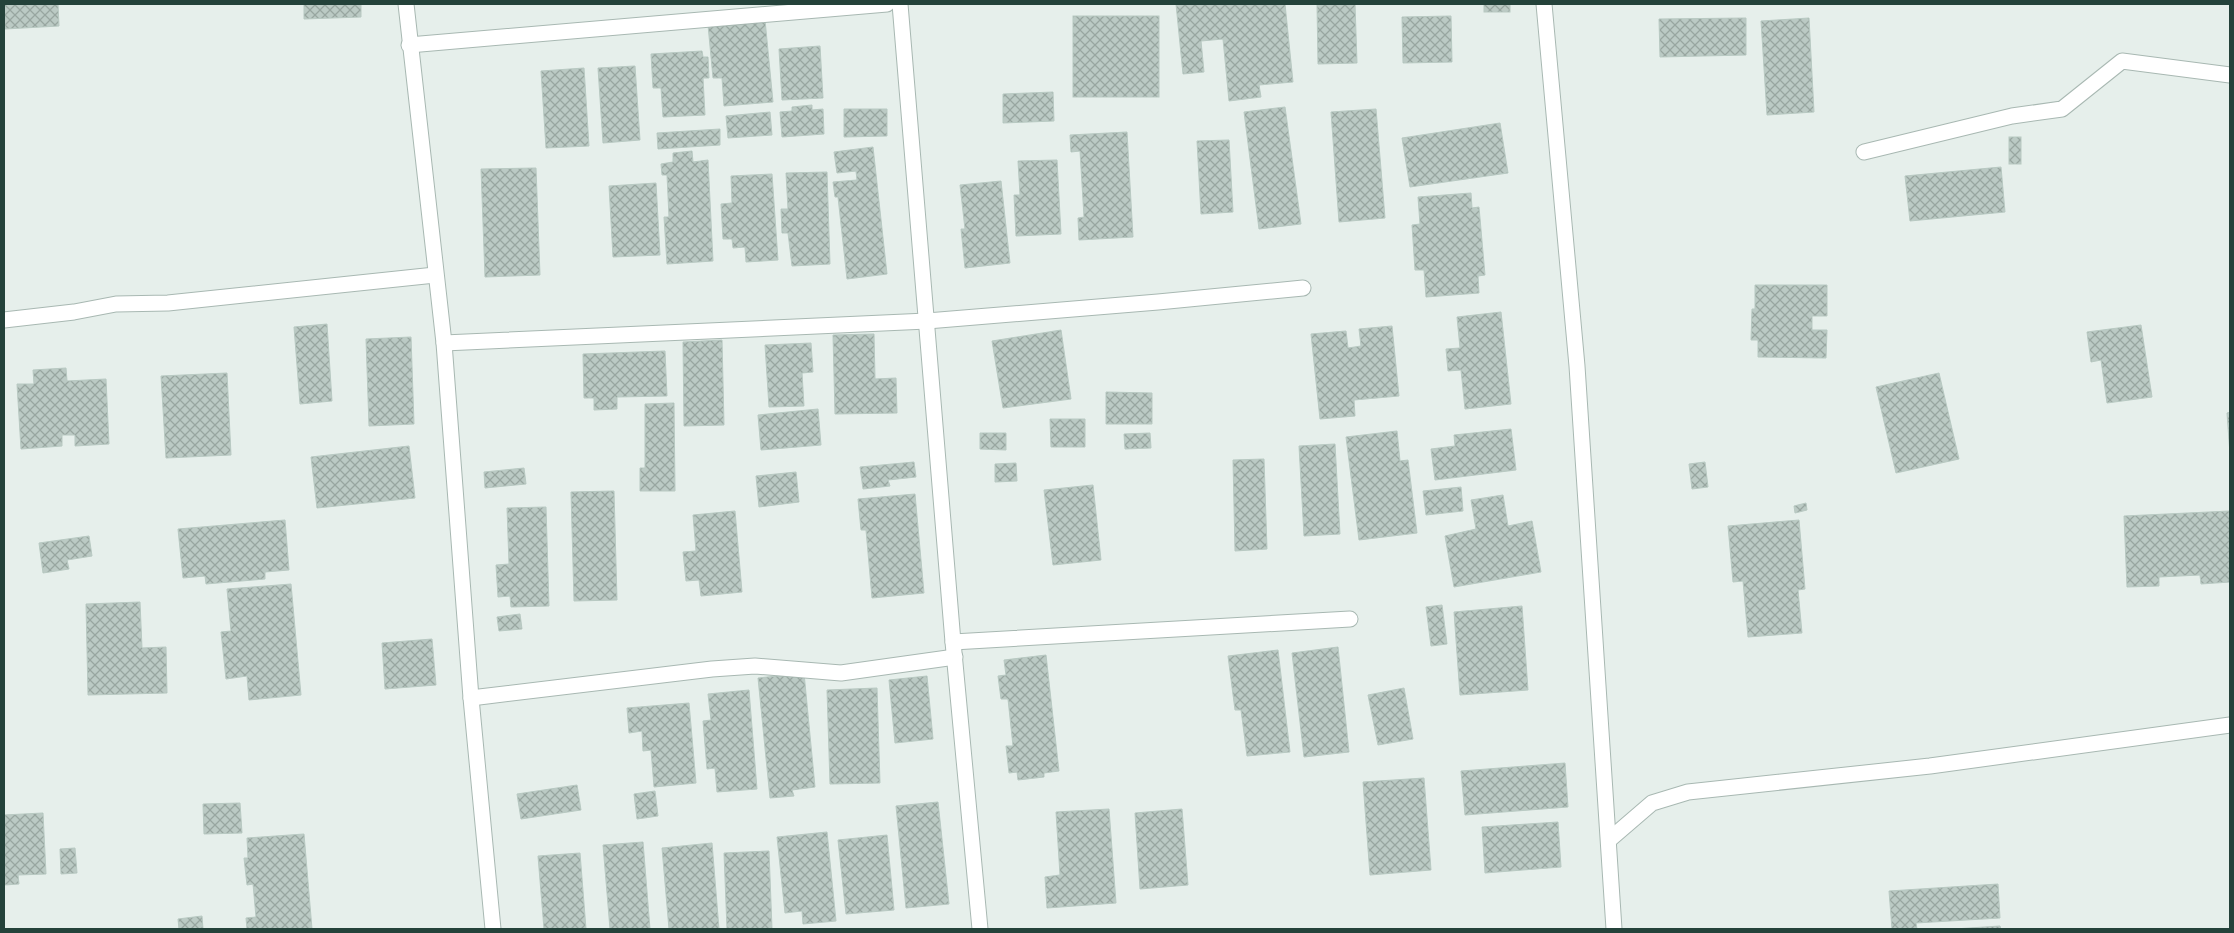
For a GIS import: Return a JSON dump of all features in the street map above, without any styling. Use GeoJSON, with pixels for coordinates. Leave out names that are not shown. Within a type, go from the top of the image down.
{"type":"FeatureCollection","features":[{"type":"Feature","properties":{"kind":"street"},"geometry":{"type":"LineString","coordinates":[[406,4],[409,45],[444,343],[471,698],[493,929]]}},
{"type":"Feature","properties":{"kind":"street"},"geometry":{"type":"LineString","coordinates":[[409,45],[887,4]]}},
{"type":"Feature","properties":{"kind":"street"},"geometry":{"type":"LineString","coordinates":[[900,4],[954,657],[980,929]]}},
{"type":"Feature","properties":{"kind":"street"},"geometry":{"type":"LineString","coordinates":[[1544,4],[1577,366],[1614,929]]}},
{"type":"Feature","properties":{"kind":"street"},"geometry":{"type":"LineString","coordinates":[[1864,152],[2012,116],[2062,109],[2122,62],[2230,75]]}},
{"type":"Feature","properties":{"kind":"street"},"geometry":{"type":"LineString","coordinates":[[4,320],[74,312],[116,304],[168,303],[436,275]]}},
{"type":"Feature","properties":{"kind":"street"},"geometry":{"type":"LineString","coordinates":[[444,343],[927,321],[1303,288]]}},
{"type":"Feature","properties":{"kind":"street"},"geometry":{"type":"LineString","coordinates":[[953,642],[1350,619]]}},
{"type":"Feature","properties":{"kind":"street"},"geometry":{"type":"LineString","coordinates":[[471,698],[755,666],[841,673],[954,657]]}},
{"type":"Feature","properties":{"kind":"street"},"geometry":{"type":"LineString","coordinates":[[1609,840],[1652,803],[1688,792],[1930,766],[2230,725]]}},
{"type":"Feature","properties":{"kind":"building"},"geometry":{"type":"Polygon","coordinates":[[[4,4],[58,4],[59,26],[5,29],[4,4]]]}},
{"type":"Feature","properties":{"kind":"building"},"geometry":{"type":"Polygon","coordinates":[[[304,4],[361,4],[361,17],[304,19],[304,4]]]}},
{"type":"Feature","properties":{"kind":"building"},"geometry":{"type":"Polygon","coordinates":[[[1176,4],[1285,4],[1293,82],[1259,85],[1261,97],[1229,101],[1223,39],[1201,41],[1204,72],[1183,74],[1176,4]]]}},
{"type":"Feature","properties":{"kind":"building"},"geometry":{"type":"Polygon","coordinates":[[[1317,4],[1355,4],[1357,63],[1318,64],[1317,4]]]}},
{"type":"Feature","properties":{"kind":"building"},"geometry":{"type":"Polygon","coordinates":[[[1484,4],[1510,4],[1510,12],[1484,12],[1484,4]]]}},
{"type":"Feature","properties":{"kind":"building"},"geometry":{"type":"Polygon","coordinates":[[[1073,16],[1159,16],[1159,97],[1073,97],[1073,16]]]}},
{"type":"Feature","properties":{"kind":"building"},"geometry":{"type":"Polygon","coordinates":[[[1451,16],[1452,62],[1403,63],[1402,17],[1451,16]]]}},
{"type":"Feature","properties":{"kind":"building"},"geometry":{"type":"Polygon","coordinates":[[[1746,18],[1746,55],[1660,57],[1659,19],[1746,18]]]}},
{"type":"Feature","properties":{"kind":"building"},"geometry":{"type":"Polygon","coordinates":[[[1809,18],[1814,112],[1767,115],[1761,21],[1809,18]]]}},
{"type":"Feature","properties":{"kind":"building"},"geometry":{"type":"Polygon","coordinates":[[[765,20],[773,102],[724,106],[722,78],[713,78],[708,25],[765,20]]]}},
{"type":"Feature","properties":{"kind":"building"},"geometry":{"type":"Polygon","coordinates":[[[820,46],[823,98],[782,100],[779,49],[820,46]]]}},
{"type":"Feature","properties":{"kind":"building"},"geometry":{"type":"Polygon","coordinates":[[[702,51],[703,57],[708,57],[709,78],[703,78],[705,115],[663,117],[661,88],[653,88],[651,54],[702,51]]]}},
{"type":"Feature","properties":{"kind":"building"},"geometry":{"type":"Polygon","coordinates":[[[635,66],[640,140],[603,143],[598,68],[635,66]]]}},
{"type":"Feature","properties":{"kind":"building"},"geometry":{"type":"Polygon","coordinates":[[[584,68],[589,146],[546,148],[541,71],[584,68]]]}},
{"type":"Feature","properties":{"kind":"building"},"geometry":{"type":"Polygon","coordinates":[[[1053,92],[1054,121],[1003,123],[1003,94],[1053,92]]]}},
{"type":"Feature","properties":{"kind":"building"},"geometry":{"type":"Polygon","coordinates":[[[812,105],[812,110],[823,109],[824,134],[782,137],[780,112],[792,111],[792,107],[812,105]]]}},
{"type":"Feature","properties":{"kind":"building"},"geometry":{"type":"Polygon","coordinates":[[[1285,107],[1301,224],[1259,229],[1244,112],[1285,107]]]}},
{"type":"Feature","properties":{"kind":"building"},"geometry":{"type":"Polygon","coordinates":[[[844,109],[887,109],[887,136],[844,137],[844,109]]]}},
{"type":"Feature","properties":{"kind":"building"},"geometry":{"type":"Polygon","coordinates":[[[1376,109],[1385,218],[1339,222],[1331,112],[1376,109]]]}},
{"type":"Feature","properties":{"kind":"building"},"geometry":{"type":"Polygon","coordinates":[[[770,112],[772,135],[728,138],[726,116],[770,112]]]}},
{"type":"Feature","properties":{"kind":"building"},"geometry":{"type":"Polygon","coordinates":[[[1500,123],[1508,173],[1410,187],[1402,138],[1500,123]]]}},
{"type":"Feature","properties":{"kind":"building"},"geometry":{"type":"Polygon","coordinates":[[[720,129],[720,145],[658,149],[657,133],[720,129]]]}},
{"type":"Feature","properties":{"kind":"building"},"geometry":{"type":"Polygon","coordinates":[[[1127,132],[1133,237],[1079,240],[1078,218],[1084,217],[1080,151],[1071,152],[1070,135],[1127,132]]]}},
{"type":"Feature","properties":{"kind":"building"},"geometry":{"type":"Polygon","coordinates":[[[2009,137],[2021,137],[2021,164],[2009,164],[2009,137]]]}},
{"type":"Feature","properties":{"kind":"building"},"geometry":{"type":"Polygon","coordinates":[[[1229,140],[1233,212],[1201,214],[1197,141],[1229,140]]]}},
{"type":"Feature","properties":{"kind":"building"},"geometry":{"type":"Polygon","coordinates":[[[873,147],[887,274],[847,279],[838,197],[835,197],[833,182],[857,180],[856,171],[837,173],[834,152],[873,147]]]}},
{"type":"Feature","properties":{"kind":"building"},"geometry":{"type":"Polygon","coordinates":[[[692,151],[693,162],[708,160],[713,261],[667,264],[664,217],[669,217],[667,175],[662,175],[661,164],[673,162],[673,153],[692,151]]]}},
{"type":"Feature","properties":{"kind":"building"},"geometry":{"type":"Polygon","coordinates":[[[1057,160],[1061,234],[1016,236],[1014,195],[1020,195],[1018,161],[1057,160]]]}},
{"type":"Feature","properties":{"kind":"building"},"geometry":{"type":"Polygon","coordinates":[[[2001,167],[2005,212],[1910,221],[1905,176],[2001,167]]]}},
{"type":"Feature","properties":{"kind":"building"},"geometry":{"type":"Polygon","coordinates":[[[536,168],[540,275],[485,277],[481,169],[536,168]]]}},
{"type":"Feature","properties":{"kind":"building"},"geometry":{"type":"Polygon","coordinates":[[[827,172],[830,264],[792,266],[788,233],[782,233],[781,209],[788,209],[786,173],[827,172]]]}},
{"type":"Feature","properties":{"kind":"building"},"geometry":{"type":"Polygon","coordinates":[[[772,174],[778,260],[746,262],[745,247],[733,248],[732,239],[723,239],[721,204],[732,203],[731,176],[772,174]]]}},
{"type":"Feature","properties":{"kind":"building"},"geometry":{"type":"Polygon","coordinates":[[[1001,181],[1010,263],[965,268],[961,229],[965,229],[960,185],[1001,181]]]}},
{"type":"Feature","properties":{"kind":"building"},"geometry":{"type":"Polygon","coordinates":[[[656,183],[660,255],[613,257],[609,186],[656,183]]]}},
{"type":"Feature","properties":{"kind":"building"},"geometry":{"type":"Polygon","coordinates":[[[1471,193],[1472,208],[1479,207],[1485,275],[1478,276],[1479,293],[1426,297],[1424,270],[1415,270],[1412,225],[1420,224],[1418,197],[1471,193]]]}},
{"type":"Feature","properties":{"kind":"building"},"geometry":{"type":"Polygon","coordinates":[[[1755,285],[1827,285],[1827,316],[1812,316],[1812,330],[1827,330],[1826,358],[1758,357],[1758,340],[1751,340],[1752,309],[1755,309],[1755,285]]]}},
{"type":"Feature","properties":{"kind":"building"},"geometry":{"type":"Polygon","coordinates":[[[1501,312],[1511,404],[1465,409],[1461,370],[1448,371],[1446,349],[1460,348],[1457,317],[1501,312]]]}},
{"type":"Feature","properties":{"kind":"building"},"geometry":{"type":"Polygon","coordinates":[[[327,324],[332,401],[300,404],[294,327],[327,324]]]}},
{"type":"Feature","properties":{"kind":"building"},"geometry":{"type":"Polygon","coordinates":[[[2141,325],[2152,397],[2107,403],[2101,360],[2091,362],[2087,332],[2141,325]]]}},
{"type":"Feature","properties":{"kind":"building"},"geometry":{"type":"Polygon","coordinates":[[[1392,326],[1399,396],[1354,400],[1355,416],[1320,419],[1311,334],[1346,331],[1348,348],[1361,346],[1359,329],[1392,326]]]}},
{"type":"Feature","properties":{"kind":"building"},"geometry":{"type":"Polygon","coordinates":[[[1061,330],[1071,399],[1003,408],[992,341],[1061,330]]]}},
{"type":"Feature","properties":{"kind":"building"},"geometry":{"type":"Polygon","coordinates":[[[874,334],[875,379],[896,378],[897,413],[835,414],[833,335],[874,334]]]}},
{"type":"Feature","properties":{"kind":"building"},"geometry":{"type":"Polygon","coordinates":[[[411,337],[414,424],[369,426],[366,339],[411,337]]]}},
{"type":"Feature","properties":{"kind":"building"},"geometry":{"type":"Polygon","coordinates":[[[722,340],[724,425],[684,426],[683,342],[722,340]]]}},
{"type":"Feature","properties":{"kind":"building"},"geometry":{"type":"Polygon","coordinates":[[[811,343],[813,372],[802,373],[804,406],[769,407],[765,345],[811,343]]]}},
{"type":"Feature","properties":{"kind":"building"},"geometry":{"type":"Polygon","coordinates":[[[665,351],[667,396],[617,397],[617,409],[594,410],[594,398],[584,398],[583,354],[665,351]]]}},
{"type":"Feature","properties":{"kind":"building"},"geometry":{"type":"Polygon","coordinates":[[[66,368],[67,381],[106,379],[109,444],[75,446],[75,435],[62,435],[62,446],[21,449],[17,384],[34,384],[33,370],[66,368]]]}},
{"type":"Feature","properties":{"kind":"building"},"geometry":{"type":"Polygon","coordinates":[[[227,373],[231,455],[166,458],[161,376],[227,373]]]}},
{"type":"Feature","properties":{"kind":"building"},"geometry":{"type":"Polygon","coordinates":[[[1939,373],[1959,459],[1896,473],[1876,387],[1939,373]]]}},
{"type":"Feature","properties":{"kind":"building"},"geometry":{"type":"Polygon","coordinates":[[[1106,392],[1152,393],[1152,424],[1106,424],[1106,392]]]}},
{"type":"Feature","properties":{"kind":"building"},"geometry":{"type":"Polygon","coordinates":[[[674,403],[675,491],[640,491],[640,468],[645,468],[645,404],[674,403]]]}},
{"type":"Feature","properties":{"kind":"building"},"geometry":{"type":"Polygon","coordinates":[[[818,409],[821,445],[761,450],[758,415],[818,409]]]}},
{"type":"Feature","properties":{"kind":"building"},"geometry":{"type":"Polygon","coordinates":[[[2230,412],[2230,454],[2227,413],[2230,412]]]}},
{"type":"Feature","properties":{"kind":"building"},"geometry":{"type":"Polygon","coordinates":[[[1050,419],[1085,419],[1085,447],[1051,447],[1050,419]]]}},
{"type":"Feature","properties":{"kind":"building"},"geometry":{"type":"Polygon","coordinates":[[[1511,429],[1516,470],[1435,480],[1431,449],[1455,446],[1454,435],[1511,429]]]}},
{"type":"Feature","properties":{"kind":"building"},"geometry":{"type":"Polygon","coordinates":[[[1397,431],[1400,461],[1408,460],[1417,533],[1359,540],[1346,437],[1397,431]]]}},
{"type":"Feature","properties":{"kind":"building"},"geometry":{"type":"Polygon","coordinates":[[[980,433],[1006,433],[1006,450],[980,449],[980,433]]]}},
{"type":"Feature","properties":{"kind":"building"},"geometry":{"type":"Polygon","coordinates":[[[1150,433],[1151,448],[1125,449],[1124,434],[1150,433]]]}},
{"type":"Feature","properties":{"kind":"building"},"geometry":{"type":"Polygon","coordinates":[[[1335,444],[1340,534],[1304,536],[1299,446],[1335,444]]]}},
{"type":"Feature","properties":{"kind":"building"},"geometry":{"type":"Polygon","coordinates":[[[409,446],[415,498],[317,508],[311,457],[409,446]]]}},
{"type":"Feature","properties":{"kind":"building"},"geometry":{"type":"Polygon","coordinates":[[[1264,459],[1267,549],[1235,551],[1233,460],[1264,459]]]}},
{"type":"Feature","properties":{"kind":"building"},"geometry":{"type":"Polygon","coordinates":[[[914,462],[916,477],[888,480],[890,486],[863,489],[860,467],[914,462]]]}},
{"type":"Feature","properties":{"kind":"building"},"geometry":{"type":"Polygon","coordinates":[[[1705,462],[1708,487],[1692,489],[1689,464],[1705,462]]]}},
{"type":"Feature","properties":{"kind":"building"},"geometry":{"type":"Polygon","coordinates":[[[1016,463],[1017,481],[995,482],[995,464],[1016,463]]]}},
{"type":"Feature","properties":{"kind":"building"},"geometry":{"type":"Polygon","coordinates":[[[524,468],[526,484],[485,488],[484,472],[524,468]]]}},
{"type":"Feature","properties":{"kind":"building"},"geometry":{"type":"Polygon","coordinates":[[[796,472],[799,502],[759,507],[756,476],[796,472]]]}},
{"type":"Feature","properties":{"kind":"building"},"geometry":{"type":"Polygon","coordinates":[[[1093,485],[1101,560],[1053,565],[1044,490],[1093,485]]]}},
{"type":"Feature","properties":{"kind":"building"},"geometry":{"type":"Polygon","coordinates":[[[1461,487],[1463,511],[1426,515],[1423,491],[1461,487]]]}},
{"type":"Feature","properties":{"kind":"building"},"geometry":{"type":"Polygon","coordinates":[[[614,491],[617,600],[574,601],[571,492],[614,491]]]}},
{"type":"Feature","properties":{"kind":"building"},"geometry":{"type":"Polygon","coordinates":[[[915,494],[924,593],[872,598],[866,530],[861,530],[858,499],[915,494]]]}},
{"type":"Feature","properties":{"kind":"building"},"geometry":{"type":"Polygon","coordinates":[[[1503,495],[1508,526],[1532,521],[1541,572],[1454,587],[1445,536],[1476,529],[1471,500],[1503,495]]]}},
{"type":"Feature","properties":{"kind":"building"},"geometry":{"type":"Polygon","coordinates":[[[1806,503],[1807,510],[1795,513],[1794,506],[1806,503]]]}},
{"type":"Feature","properties":{"kind":"building"},"geometry":{"type":"Polygon","coordinates":[[[546,507],[549,606],[511,607],[510,596],[498,597],[496,565],[509,564],[507,508],[546,507]]]}},
{"type":"Feature","properties":{"kind":"building"},"geometry":{"type":"Polygon","coordinates":[[[735,511],[742,592],[701,596],[699,580],[686,581],[683,552],[696,551],[693,515],[735,511]]]}},
{"type":"Feature","properties":{"kind":"building"},"geometry":{"type":"Polygon","coordinates":[[[2230,511],[2230,582],[2201,584],[2200,575],[2159,577],[2159,586],[2127,587],[2124,516],[2230,511]]]}},
{"type":"Feature","properties":{"kind":"building"},"geometry":{"type":"Polygon","coordinates":[[[285,520],[289,570],[265,572],[265,579],[206,584],[205,576],[183,578],[178,529],[285,520]]]}},
{"type":"Feature","properties":{"kind":"building"},"geometry":{"type":"Polygon","coordinates":[[[1799,520],[1805,589],[1798,590],[1802,633],[1748,637],[1743,581],[1733,582],[1728,526],[1799,520]]]}},
{"type":"Feature","properties":{"kind":"building"},"geometry":{"type":"Polygon","coordinates":[[[89,536],[92,556],[67,560],[69,569],[43,573],[39,543],[89,536]]]}},
{"type":"Feature","properties":{"kind":"building"},"geometry":{"type":"Polygon","coordinates":[[[291,584],[301,695],[249,700],[247,676],[226,679],[221,632],[231,631],[227,589],[291,584]]]}},
{"type":"Feature","properties":{"kind":"building"},"geometry":{"type":"Polygon","coordinates":[[[140,602],[142,648],[166,647],[167,693],[88,695],[86,604],[140,602]]]}},
{"type":"Feature","properties":{"kind":"building"},"geometry":{"type":"Polygon","coordinates":[[[1442,605],[1447,644],[1431,646],[1426,607],[1442,605]]]}},
{"type":"Feature","properties":{"kind":"building"},"geometry":{"type":"Polygon","coordinates":[[[1522,606],[1528,690],[1460,695],[1454,612],[1522,606]]]}},
{"type":"Feature","properties":{"kind":"building"},"geometry":{"type":"Polygon","coordinates":[[[520,614],[522,629],[499,631],[497,617],[520,614]]]}},
{"type":"Feature","properties":{"kind":"building"},"geometry":{"type":"Polygon","coordinates":[[[432,639],[436,685],[385,689],[382,643],[432,639]]]}},
{"type":"Feature","properties":{"kind":"building"},"geometry":{"type":"Polygon","coordinates":[[[1338,647],[1349,752],[1304,757],[1292,653],[1338,647]]]}},
{"type":"Feature","properties":{"kind":"building"},"geometry":{"type":"Polygon","coordinates":[[[1278,650],[1290,752],[1247,756],[1241,710],[1235,710],[1228,656],[1278,650]]]}},
{"type":"Feature","properties":{"kind":"building"},"geometry":{"type":"Polygon","coordinates":[[[1046,655],[1059,771],[1044,773],[1044,777],[1018,780],[1017,772],[1009,773],[1006,746],[1013,746],[1008,699],[1001,699],[998,676],[1006,675],[1004,660],[1046,655]]]}},
{"type":"Feature","properties":{"kind":"building"},"geometry":{"type":"Polygon","coordinates":[[[804,673],[815,787],[792,790],[794,796],[770,798],[758,678],[804,673]]]}},
{"type":"Feature","properties":{"kind":"building"},"geometry":{"type":"Polygon","coordinates":[[[927,676],[933,739],[895,743],[889,680],[927,676]]]}},
{"type":"Feature","properties":{"kind":"building"},"geometry":{"type":"Polygon","coordinates":[[[877,688],[880,783],[830,784],[827,690],[877,688]]]}},
{"type":"Feature","properties":{"kind":"building"},"geometry":{"type":"Polygon","coordinates":[[[1404,688],[1413,739],[1378,745],[1368,695],[1404,688]]]}},
{"type":"Feature","properties":{"kind":"building"},"geometry":{"type":"Polygon","coordinates":[[[749,690],[757,789],[717,792],[715,768],[707,769],[703,721],[711,720],[708,694],[749,690]]]}},
{"type":"Feature","properties":{"kind":"building"},"geometry":{"type":"Polygon","coordinates":[[[689,703],[696,783],[654,787],[651,750],[643,751],[642,731],[629,733],[627,708],[689,703]]]}},
{"type":"Feature","properties":{"kind":"building"},"geometry":{"type":"Polygon","coordinates":[[[1565,763],[1568,807],[1465,815],[1461,771],[1565,763]]]}},
{"type":"Feature","properties":{"kind":"building"},"geometry":{"type":"Polygon","coordinates":[[[1424,778],[1431,870],[1370,875],[1363,782],[1424,778]]]}},
{"type":"Feature","properties":{"kind":"building"},"geometry":{"type":"Polygon","coordinates":[[[577,785],[581,810],[521,819],[517,794],[577,785]]]}},
{"type":"Feature","properties":{"kind":"building"},"geometry":{"type":"Polygon","coordinates":[[[655,791],[658,816],[637,819],[634,794],[655,791]]]}},
{"type":"Feature","properties":{"kind":"building"},"geometry":{"type":"Polygon","coordinates":[[[938,802],[949,904],[906,908],[896,806],[938,802]]]}},
{"type":"Feature","properties":{"kind":"building"},"geometry":{"type":"Polygon","coordinates":[[[240,803],[242,833],[204,834],[203,804],[240,803]]]}},
{"type":"Feature","properties":{"kind":"building"},"geometry":{"type":"Polygon","coordinates":[[[1109,809],[1116,903],[1047,908],[1045,877],[1060,875],[1056,812],[1109,809]]]}},
{"type":"Feature","properties":{"kind":"building"},"geometry":{"type":"Polygon","coordinates":[[[1182,809],[1188,885],[1140,889],[1135,813],[1182,809]]]}},
{"type":"Feature","properties":{"kind":"building"},"geometry":{"type":"Polygon","coordinates":[[[43,813],[46,874],[18,875],[19,884],[4,885],[4,815],[43,813]]]}},
{"type":"Feature","properties":{"kind":"building"},"geometry":{"type":"Polygon","coordinates":[[[1558,822],[1561,867],[1485,873],[1482,827],[1558,822]]]}},
{"type":"Feature","properties":{"kind":"building"},"geometry":{"type":"Polygon","coordinates":[[[827,832],[836,921],[803,924],[802,911],[785,913],[777,837],[827,832]]]}},
{"type":"Feature","properties":{"kind":"building"},"geometry":{"type":"Polygon","coordinates":[[[304,834],[312,929],[247,929],[246,918],[256,917],[253,884],[247,885],[244,858],[248,858],[247,838],[304,834]]]}},
{"type":"Feature","properties":{"kind":"building"},"geometry":{"type":"Polygon","coordinates":[[[887,835],[894,910],[846,914],[838,840],[887,835]]]}},
{"type":"Feature","properties":{"kind":"building"},"geometry":{"type":"Polygon","coordinates":[[[643,842],[650,929],[610,929],[603,845],[643,842]]]}},
{"type":"Feature","properties":{"kind":"building"},"geometry":{"type":"Polygon","coordinates":[[[712,843],[719,929],[669,929],[662,848],[712,843]]]}},
{"type":"Feature","properties":{"kind":"building"},"geometry":{"type":"Polygon","coordinates":[[[75,848],[77,873],[61,874],[60,849],[75,848]]]}},
{"type":"Feature","properties":{"kind":"building"},"geometry":{"type":"Polygon","coordinates":[[[769,851],[772,929],[727,929],[724,853],[769,851]]]}},
{"type":"Feature","properties":{"kind":"building"},"geometry":{"type":"Polygon","coordinates":[[[580,853],[586,929],[544,929],[538,856],[580,853]]]}},
{"type":"Feature","properties":{"kind":"building"},"geometry":{"type":"Polygon","coordinates":[[[1998,884],[2000,918],[1916,923],[1917,929],[1892,929],[1889,891],[1998,884]]]}},
{"type":"Feature","properties":{"kind":"building"},"geometry":{"type":"Polygon","coordinates":[[[202,916],[203,929],[179,929],[178,919],[202,916]]]}},
{"type":"Feature","properties":{"kind":"building"},"geometry":{"type":"Polygon","coordinates":[[[2000,926],[2001,929],[1954,929],[2000,926]]]}}]}
